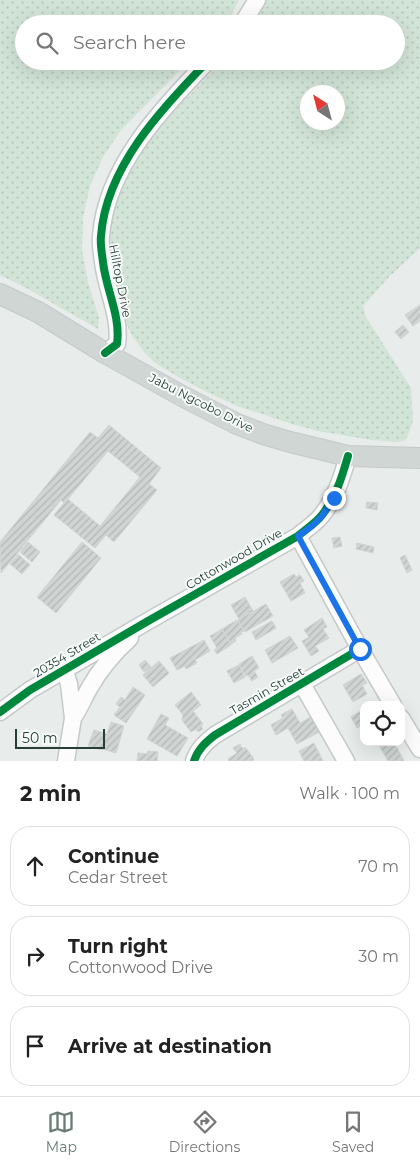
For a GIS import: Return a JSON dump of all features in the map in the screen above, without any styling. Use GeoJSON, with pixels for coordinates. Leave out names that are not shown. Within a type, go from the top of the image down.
{"type":"FeatureCollection","features":[{"type":"Feature","properties":{"kind":"main road","name":"Jabu Ngcobo Drive"},"geometry":{"type":"LineString","coordinates":[[0,294],[38,312],[105,353],[237,424],[290,442],[348,456],[420,458]]}},
{"type":"Feature","properties":{"kind":"street"},"geometry":{"type":"LineString","coordinates":[[248,15],[257,0]]}},
{"type":"Feature","properties":{"kind":"street","name":"Hilltop Drive"},"geometry":{"type":"LineString","coordinates":[[105,353],[117,344],[118,336],[116,319],[103,264],[101,237],[104,216],[112,189],[142,135],[161,110],[199,70]]}},
{"type":"Feature","properties":{"kind":"street","name":"Cottonwood Drive"},"geometry":{"type":"LineString","coordinates":[[148,621],[298,536],[312,526],[322,516],[334,498],[348,456]]}},
{"type":"Feature","properties":{"kind":"street"},"geometry":{"type":"LineString","coordinates":[[298,536],[391,701]]}},
{"type":"Feature","properties":{"kind":"street"},"geometry":{"type":"LineString","coordinates":[[73,718],[95,678],[125,643],[148,621]]}},
{"type":"Feature","properties":{"kind":"street","name":"20354 Street"},"geometry":{"type":"LineString","coordinates":[[0,712],[30,690],[148,621]]}},
{"type":"Feature","properties":{"kind":"street","name":"Tasmin Street"},"geometry":{"type":"LineString","coordinates":[[194,761],[204,744],[215,735],[360,649]]}},
{"type":"Feature","properties":{"kind":"street"},"geometry":{"type":"LineString","coordinates":[[65,670],[73,718],[66,761]]}},
{"type":"Feature","properties":{"kind":"street"},"geometry":{"type":"LineString","coordinates":[[302,684],[346,761]]}},
{"type":"Feature","properties":{"kind":"street"},"geometry":{"type":"LineString","coordinates":[[410,726],[420,750]]}},
{"type":"Feature","properties":{"kind":"green space"},"geometry":{"type":"Polygon","coordinates":[[[0,0],[239,0],[231,15],[15,15],[15,70],[180,70],[121,130],[103,157],[90,186],[83,218],[82,250],[88,282],[99,318],[98,329],[0,275],[0,0]]]}},
{"type":"Feature","properties":{"kind":"green space"},"geometry":{"type":"Polygon","coordinates":[[[266,0],[420,0],[420,248],[389,277],[363,306],[366,317],[411,388],[413,421],[406,440],[398,442],[371,440],[318,431],[237,406],[182,379],[155,363],[144,352],[131,334],[119,307],[108,249],[111,218],[126,174],[168,117],[214,70],[405,70],[405,15],[257,15],[266,0]]]}},
{"type":"Feature","properties":{"kind":"building"},"geometry":{"type":"Polygon","coordinates":[[[420,305],[420,321],[413,326],[405,315],[420,305]]]}},
{"type":"Feature","properties":{"kind":"building"},"geometry":{"type":"Polygon","coordinates":[[[403,325],[409,332],[401,339],[395,332],[403,325]]]}},
{"type":"Feature","properties":{"kind":"building"},"geometry":{"type":"Polygon","coordinates":[[[109,425],[161,468],[149,484],[157,490],[114,542],[106,535],[95,548],[54,515],[64,503],[61,500],[1,573],[0,542],[90,432],[98,438],[109,425]],[[108,451],[68,499],[100,526],[140,477],[108,451]]]}},
{"type":"Feature","properties":{"kind":"building"},"geometry":{"type":"Polygon","coordinates":[[[367,502],[378,503],[377,510],[366,508],[367,502]]]}},
{"type":"Feature","properties":{"kind":"building"},"geometry":{"type":"Polygon","coordinates":[[[340,537],[342,546],[334,548],[332,538],[340,537]]]}},
{"type":"Feature","properties":{"kind":"building"},"geometry":{"type":"Polygon","coordinates":[[[28,542],[40,552],[32,562],[20,552],[28,542]]]}},
{"type":"Feature","properties":{"kind":"building"},"geometry":{"type":"Polygon","coordinates":[[[82,542],[101,558],[56,613],[37,597],[82,542]]]}},
{"type":"Feature","properties":{"kind":"building"},"geometry":{"type":"Polygon","coordinates":[[[357,543],[374,547],[373,553],[356,549],[357,543]]]}},
{"type":"Feature","properties":{"kind":"building"},"geometry":{"type":"Polygon","coordinates":[[[18,554],[30,565],[22,574],[10,564],[18,554]]]}},
{"type":"Feature","properties":{"kind":"building"},"geometry":{"type":"Polygon","coordinates":[[[405,555],[412,570],[407,573],[400,558],[405,555]]]}},
{"type":"Feature","properties":{"kind":"building"},"geometry":{"type":"Polygon","coordinates":[[[294,574],[296,577],[300,575],[304,581],[300,583],[305,593],[291,601],[280,582],[294,574]]]}},
{"type":"Feature","properties":{"kind":"building"},"geometry":{"type":"Polygon","coordinates":[[[245,597],[253,611],[239,619],[231,605],[245,597]]]}},
{"type":"Feature","properties":{"kind":"building"},"geometry":{"type":"Polygon","coordinates":[[[266,604],[273,616],[245,632],[238,620],[266,604]]]}},
{"type":"Feature","properties":{"kind":"building"},"geometry":{"type":"Polygon","coordinates":[[[322,618],[327,627],[323,629],[329,638],[315,646],[319,651],[311,656],[302,641],[309,637],[304,630],[322,618]]]}},
{"type":"Feature","properties":{"kind":"building"},"geometry":{"type":"Polygon","coordinates":[[[237,620],[244,631],[231,644],[222,629],[237,620]]]}},
{"type":"Feature","properties":{"kind":"building"},"geometry":{"type":"Polygon","coordinates":[[[272,621],[276,628],[256,640],[252,632],[272,621]]]}},
{"type":"Feature","properties":{"kind":"building"},"geometry":{"type":"Polygon","coordinates":[[[222,629],[231,645],[217,654],[214,650],[217,648],[210,636],[222,629]]]}},
{"type":"Feature","properties":{"kind":"building"},"geometry":{"type":"Polygon","coordinates":[[[290,636],[298,648],[272,663],[265,650],[290,636]]]}},
{"type":"Feature","properties":{"kind":"building"},"geometry":{"type":"Polygon","coordinates":[[[204,640],[210,651],[195,660],[197,663],[186,669],[185,666],[177,670],[170,658],[204,640]]]}},
{"type":"Feature","properties":{"kind":"building"},"geometry":{"type":"Polygon","coordinates":[[[252,656],[259,668],[254,671],[258,677],[252,681],[248,675],[246,676],[239,664],[252,656]]]}},
{"type":"Feature","properties":{"kind":"building"},"geometry":{"type":"Polygon","coordinates":[[[145,660],[151,667],[144,672],[139,665],[145,660]]]}},
{"type":"Feature","properties":{"kind":"building"},"geometry":{"type":"Polygon","coordinates":[[[159,661],[169,673],[153,687],[143,675],[159,661]]]}},
{"type":"Feature","properties":{"kind":"building"},"geometry":{"type":"Polygon","coordinates":[[[239,665],[245,677],[234,683],[227,671],[239,665]]]}},
{"type":"Feature","properties":{"kind":"building"},"geometry":{"type":"Polygon","coordinates":[[[361,674],[367,683],[362,685],[367,694],[353,702],[343,685],[361,674]]]}},
{"type":"Feature","properties":{"kind":"building"},"geometry":{"type":"Polygon","coordinates":[[[133,687],[145,695],[126,723],[114,715],[120,707],[116,704],[121,697],[125,700],[133,687]]]}},
{"type":"Feature","properties":{"kind":"building"},"geometry":{"type":"Polygon","coordinates":[[[191,692],[201,705],[193,711],[203,724],[201,726],[203,729],[198,732],[196,729],[191,732],[182,720],[183,715],[175,705],[191,692]]]}},
{"type":"Feature","properties":{"kind":"building"},"geometry":{"type":"Polygon","coordinates":[[[292,709],[300,723],[311,717],[319,732],[297,744],[288,728],[276,735],[271,725],[283,718],[281,715],[292,709]]]}},
{"type":"Feature","properties":{"kind":"building"},"geometry":{"type":"Polygon","coordinates":[[[360,711],[360,726],[357,728],[351,717],[360,711]]]}},
{"type":"Feature","properties":{"kind":"building"},"geometry":{"type":"Polygon","coordinates":[[[161,714],[169,718],[165,725],[188,738],[177,756],[147,739],[161,714]]]}},
{"type":"Feature","properties":{"kind":"building"},"geometry":{"type":"Polygon","coordinates":[[[111,722],[124,726],[116,753],[88,746],[94,730],[107,734],[111,722]]]}},
{"type":"Feature","properties":{"kind":"building"},"geometry":{"type":"Polygon","coordinates":[[[314,743],[323,761],[304,761],[299,751],[314,743]]]}},
{"type":"Feature","properties":{"kind":"building"},"geometry":{"type":"Polygon","coordinates":[[[240,744],[243,749],[245,747],[254,759],[252,761],[229,761],[228,759],[237,753],[233,748],[240,744]]]}},
{"type":"Feature","properties":{"kind":"building"},"geometry":{"type":"Polygon","coordinates":[[[379,746],[396,746],[404,761],[388,761],[379,746]]]}},
{"type":"Feature","properties":{"kind":"building"},"geometry":{"type":"Polygon","coordinates":[[[148,751],[158,752],[157,761],[137,761],[138,753],[147,754],[148,751]]]}},
{"type":"Feature","properties":{"kind":"cycle path"},"geometry":{"type":"LineString","coordinates":[[105,353],[117,344],[118,334],[105,272],[101,242],[105,211],[113,186],[139,140],[173,98],[199,70]]}},
{"type":"Feature","properties":{"kind":"cycle path"},"geometry":{"type":"LineString","coordinates":[[0,712],[30,690],[298,536],[317,521],[327,508],[338,487],[348,456]]}},
{"type":"Feature","properties":{"kind":"cycle path"},"geometry":{"type":"LineString","coordinates":[[194,761],[203,746],[215,735],[360,649]]}},
{"type":"Feature","properties":{"kind":"route"},"geometry":{"type":"LineString","coordinates":[[334,498],[322,516],[298,536],[360,649]]}}]}
